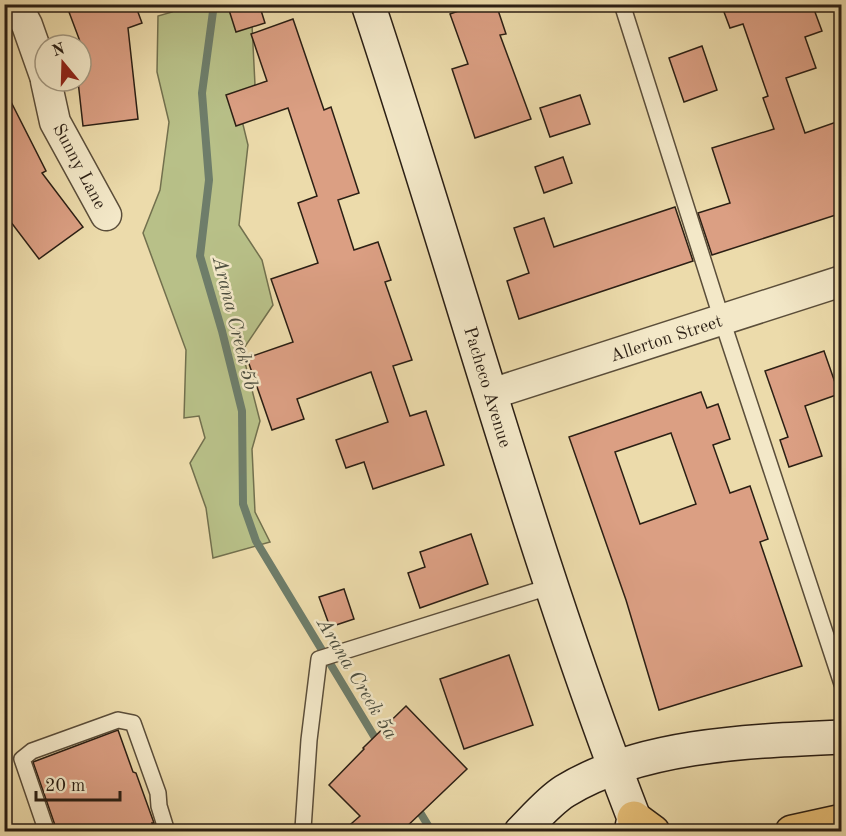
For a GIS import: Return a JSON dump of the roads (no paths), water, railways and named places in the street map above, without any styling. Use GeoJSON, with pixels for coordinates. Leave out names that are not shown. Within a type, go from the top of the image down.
{"type":"FeatureCollection","features":[{"type":"Feature","properties":{"kind":"highway"},"geometry":{"type":"LineString","coordinates":[[792,831],[842,821]]}},
{"type":"Feature","properties":{"kind":"street"},"geometry":{"type":"LineString","coordinates":[[16,4],[33,42]]}},
{"type":"Feature","properties":{"kind":"street","name":"Pacheco Avenue"},"geometry":{"type":"LineString","coordinates":[[368,4],[552,586],[614,768],[639,827]]}},
{"type":"Feature","properties":{"kind":"street","name":"Sunny Lane"},"geometry":{"type":"LineString","coordinates":[[49,93],[55,122],[106,215]]}},
{"type":"Feature","properties":{"kind":"street","name":"Allerton Street"},"geometry":{"type":"LineString","coordinates":[[490,394],[842,281]]}},
{"type":"Feature","properties":{"kind":"street"},"geometry":{"type":"LineString","coordinates":[[521,831],[563,792],[614,768],[646,758],[750,741],[842,737]]}},
{"type":"Feature","properties":{"kind":"lane"},"geometry":{"type":"LineString","coordinates":[[622,4],[722,320],[842,684]]}},
{"type":"Feature","properties":{"kind":"lane"},"geometry":{"type":"LineString","coordinates":[[303,829],[309,740],[319,658],[552,586]]}},
{"type":"Feature","properties":{"kind":"lane"},"geometry":{"type":"LineString","coordinates":[[47,831],[22,759],[32,750],[118,720],[133,723],[158,793],[159,806],[167,831]]}},
{"type":"Feature","properties":{"kind":"waterway","name":"Arana Creek 5b"},"geometry":{"type":"LineString","coordinates":[[214,4],[202,93],[209,180],[200,256],[242,411],[243,504],[256,541],[380,746]]}},
{"type":"Feature","properties":{"kind":"waterway","name":"Arana Creek 5a"},"geometry":{"type":"LineString","coordinates":[[415,804],[432,832]]}}]}
